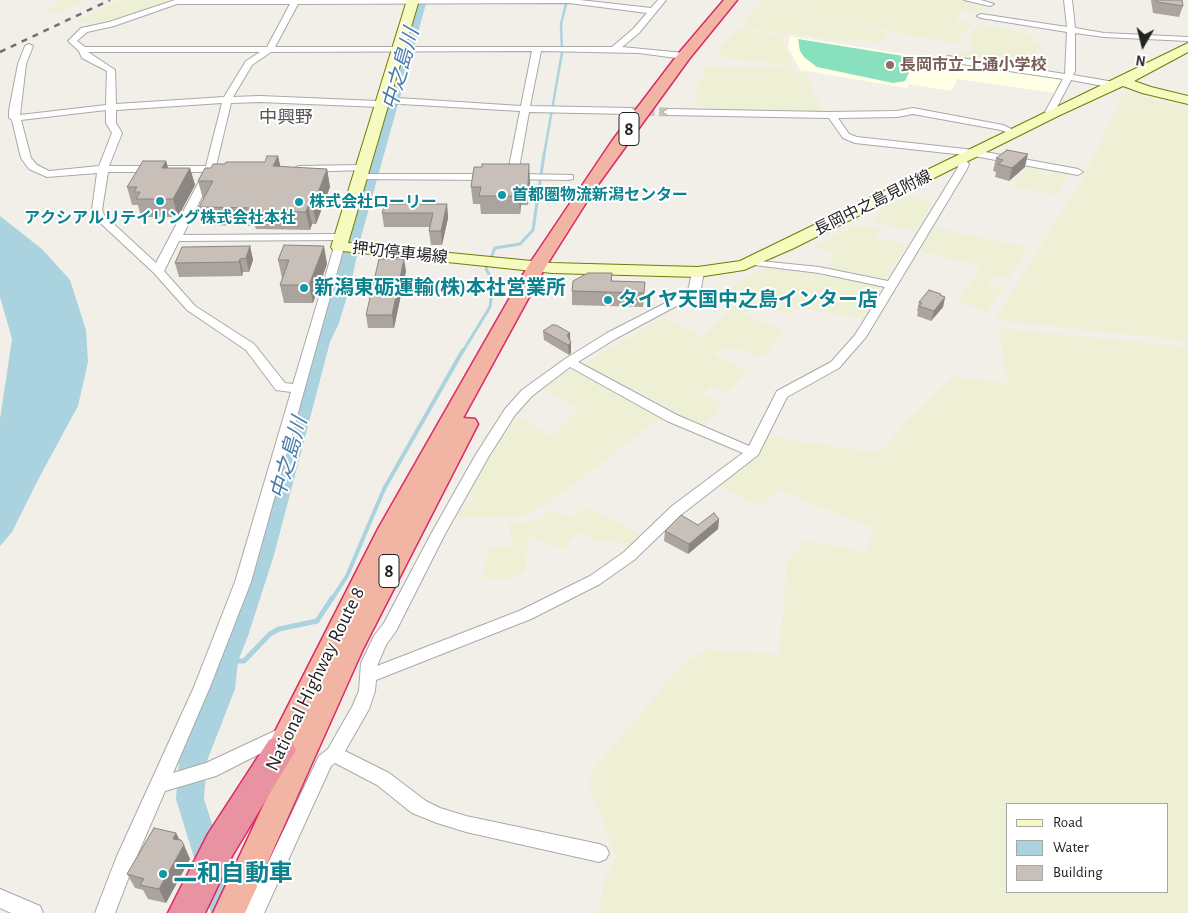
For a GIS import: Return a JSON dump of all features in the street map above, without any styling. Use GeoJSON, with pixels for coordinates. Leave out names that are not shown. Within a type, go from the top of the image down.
{"type":"FeatureCollection","features":[{"type":"Feature","properties":{"kind":"highway","name":"8"},"geometry":{"type":"LineString","coordinates":[[545,267],[598,173],[684,56],[731,0]]}},
{"type":"Feature","properties":{"kind":"highway","name":"8"},"geometry":{"type":"LineString","coordinates":[[545,267],[601,185],[690,62],[740,0]]}},
{"type":"Feature","properties":{"kind":"highway","name":"National Highway Route 8"},"geometry":{"type":"LineString","coordinates":[[229,913],[230,863],[350,649],[545,267]]}},
{"type":"Feature","properties":{"kind":"highway","name":"National Highway Route 8"},"geometry":{"type":"LineString","coordinates":[[284,740],[390,530],[545,267]]}},
{"type":"Feature","properties":{"kind":"highway"},"geometry":{"type":"LineString","coordinates":[[194,910],[230,863],[284,740]]}},
{"type":"Feature","properties":{"kind":"main road","name":"押切停車場線"},"geometry":{"type":"LineString","coordinates":[[412,1],[404,49],[381,102],[340,242],[545,267]]}},
{"type":"Feature","properties":{"kind":"main road","name":"長岡中之島見附線"},"geometry":{"type":"LineString","coordinates":[[545,267],[698,272],[728,269],[754,262],[1188,47]]}},
{"type":"Feature","properties":{"kind":"main road"},"geometry":{"type":"LineString","coordinates":[[1118,83],[1188,100]]}},
{"type":"Feature","properties":{"kind":"street"},"geometry":{"type":"LineString","coordinates":[[614,49],[636,31],[661,0]]}},
{"type":"Feature","properties":{"kind":"street"},"geometry":{"type":"LineString","coordinates":[[968,0],[992,2]]}},
{"type":"Feature","properties":{"kind":"street"},"geometry":{"type":"LineString","coordinates":[[1054,113],[1050,112],[1051,109],[1069,77],[1071,30],[1068,0]]}},
{"type":"Feature","properties":{"kind":"street"},"geometry":{"type":"LineString","coordinates":[[298,389],[281,386],[250,347],[191,308],[158,271],[99,216],[97,210],[103,169],[117,133],[111,123],[111,70],[85,56],[83,50],[72,42],[84,30],[111,24],[171,2],[569,1],[593,2],[653,11]]}},
{"type":"Feature","properties":{"kind":"street"},"geometry":{"type":"LineString","coordinates":[[158,271],[208,177],[227,100],[249,63],[270,49],[296,2]]}},
{"type":"Feature","properties":{"kind":"street"},"geometry":{"type":"LineString","coordinates":[[992,2],[981,16],[1121,37],[1188,39]]}},
{"type":"Feature","properties":{"kind":"street"},"geometry":{"type":"LineString","coordinates":[[29,46],[19,78],[14,118],[26,158],[34,168],[47,174],[103,169],[228,169]]}},
{"type":"Feature","properties":{"kind":"street"},"geometry":{"type":"LineString","coordinates":[[83,50],[537,48],[614,49],[684,56]]}},
{"type":"Feature","properties":{"kind":"street"},"geometry":{"type":"LineString","coordinates":[[512,177],[537,48]]}},
{"type":"Feature","properties":{"kind":"street"},"geometry":{"type":"LineString","coordinates":[[948,59],[1118,83]]}},
{"type":"Feature","properties":{"kind":"street"},"geometry":{"type":"LineString","coordinates":[[14,118],[83,109],[260,99],[631,112]]}},
{"type":"Feature","properties":{"kind":"street"},"geometry":{"type":"LineString","coordinates":[[668,112],[897,114],[913,111],[1003,128],[1015,133]]}},
{"type":"Feature","properties":{"kind":"street"},"geometry":{"type":"LineString","coordinates":[[831,114],[846,136],[850,138],[974,153],[1078,172]]}},
{"type":"Feature","properties":{"kind":"street"},"geometry":{"type":"LineString","coordinates":[[369,676],[525,615],[595,580],[629,556],[677,510],[753,452],[782,394],[835,365],[860,337],[962,169],[964,164],[961,160]]}},
{"type":"Feature","properties":{"kind":"street"},"geometry":{"type":"LineString","coordinates":[[286,169],[512,177],[569,177]]}},
{"type":"Feature","properties":{"kind":"street"},"geometry":{"type":"LineString","coordinates":[[105,913],[126,856],[202,687],[243,582],[340,242],[176,238]]}},
{"type":"Feature","properties":{"kind":"street"},"geometry":{"type":"LineString","coordinates":[[754,262],[819,270],[891,285]]}},
{"type":"Feature","properties":{"kind":"street"},"geometry":{"type":"LineString","coordinates":[[254,913],[326,761],[334,754],[360,709],[367,691],[369,664],[372,656],[482,456],[510,412],[527,394],[569,362],[611,336],[689,295],[695,288],[698,272]]}},
{"type":"Feature","properties":{"kind":"street"},"geometry":{"type":"LineString","coordinates":[[569,362],[672,418],[709,436],[753,452]]}},
{"type":"Feature","properties":{"kind":"street"},"geometry":{"type":"LineString","coordinates":[[411,529],[438,534]]}},
{"type":"Feature","properties":{"kind":"street"},"geometry":{"type":"LineString","coordinates":[[160,784],[201,772],[256,748],[284,740]]}},
{"type":"Feature","properties":{"kind":"street"},"geometry":{"type":"LineString","coordinates":[[334,754],[383,779],[419,807],[437,815],[466,824],[599,853]]}},
{"type":"Feature","properties":{"kind":"street"},"geometry":{"type":"LineString","coordinates":[[0,898],[34,913]]}},
{"type":"Feature","properties":{"kind":"shaded area"},"geometry":{"type":"Polygon","coordinates":[[[61,0],[86,0],[55,14],[48,11],[61,0]]]}},
{"type":"Feature","properties":{"kind":"shaded area"},"geometry":{"type":"Polygon","coordinates":[[[120,0],[338,0],[169,1],[97,25],[76,21],[120,0]]]}},
{"type":"Feature","properties":{"kind":"shaded area"},"geometry":{"type":"Polygon","coordinates":[[[763,0],[963,0],[982,3],[985,6],[980,13],[963,10],[955,20],[971,23],[956,44],[757,6],[763,0]]]}},
{"type":"Feature","properties":{"kind":"shaded area"},"geometry":{"type":"Polygon","coordinates":[[[756,7],[888,33],[880,43],[855,39],[832,40],[790,33],[784,35],[741,27],[756,7]]]}},
{"type":"Feature","properties":{"kind":"shaded area"},"geometry":{"type":"Polygon","coordinates":[[[978,24],[1036,35],[1030,43],[1041,45],[1042,49],[1037,50],[1028,58],[1049,63],[1048,73],[996,65],[962,56],[960,54],[962,50],[970,51],[973,43],[966,41],[978,24]]]}},
{"type":"Feature","properties":{"kind":"shaded area"},"geometry":{"type":"Polygon","coordinates":[[[738,29],[785,37],[783,43],[793,65],[719,57],[719,50],[738,29]]]}},
{"type":"Feature","properties":{"kind":"shaded area","name":"長岡市立 上通小学校"},"geometry":{"type":"Polygon","coordinates":[[[790,36],[1062,77],[1055,93],[957,79],[952,91],[908,84],[907,88],[800,70],[788,48],[790,36]]]}},
{"type":"Feature","properties":{"kind":"shaded area"},"geometry":{"type":"Polygon","coordinates":[[[707,66],[759,68],[775,66],[791,68],[792,71],[806,73],[812,90],[824,111],[726,111],[718,108],[699,107],[695,105],[695,93],[707,66]]]}},
{"type":"Feature","properties":{"kind":"shaded area"},"geometry":{"type":"Polygon","coordinates":[[[1124,92],[1188,107],[1188,341],[995,320],[1084,176],[1124,92]]]}},
{"type":"Feature","properties":{"kind":"shaded area"},"geometry":{"type":"Polygon","coordinates":[[[1029,164],[1045,167],[1041,174],[1050,177],[1055,169],[1070,173],[1056,195],[1012,186],[1029,164]]]}},
{"type":"Feature","properties":{"kind":"shaded area"},"geometry":{"type":"Polygon","coordinates":[[[907,196],[932,201],[921,226],[915,231],[872,222],[882,209],[907,196]]]}},
{"type":"Feature","properties":{"kind":"shaded area"},"geometry":{"type":"Polygon","coordinates":[[[858,225],[880,228],[875,238],[906,244],[896,263],[891,266],[887,277],[875,277],[831,269],[829,266],[833,251],[811,247],[858,225]]]}},
{"type":"Feature","properties":{"kind":"shaded area"},"geometry":{"type":"Polygon","coordinates":[[[931,226],[1028,248],[1008,279],[993,275],[986,284],[1003,289],[987,312],[957,300],[972,282],[980,266],[918,250],[931,226]]]}},
{"type":"Feature","properties":{"kind":"shaded area"},"geometry":{"type":"Polygon","coordinates":[[[766,268],[834,276],[879,286],[875,303],[866,319],[800,308],[792,309],[789,315],[759,306],[744,314],[783,331],[766,353],[759,358],[738,349],[718,351],[713,354],[747,372],[727,392],[712,386],[702,395],[721,404],[714,415],[701,426],[649,397],[588,367],[585,363],[663,317],[702,337],[735,304],[711,296],[766,268]]]}},
{"type":"Feature","properties":{"kind":"shaded area"},"geometry":{"type":"Polygon","coordinates":[[[999,328],[1188,347],[1188,913],[598,913],[605,877],[616,858],[591,791],[589,775],[682,664],[707,649],[779,655],[787,563],[804,541],[867,553],[873,527],[778,490],[759,507],[723,488],[721,482],[767,436],[879,453],[906,422],[953,377],[1007,383],[999,328]]]}},
{"type":"Feature","properties":{"kind":"shaded area"},"geometry":{"type":"Polygon","coordinates":[[[575,372],[660,418],[553,500],[527,515],[488,518],[454,517],[476,497],[468,491],[494,447],[519,416],[550,436],[579,409],[544,389],[567,373],[575,372]]]}},
{"type":"Feature","properties":{"kind":"shaded area"},"geometry":{"type":"Polygon","coordinates":[[[584,507],[640,533],[627,547],[612,539],[603,543],[578,532],[563,549],[529,536],[525,571],[510,578],[483,579],[488,548],[512,546],[509,522],[537,521],[549,511],[574,518],[584,507]]]}},
{"type":"Feature","properties":{"kind":"green space"},"geometry":{"type":"Polygon","coordinates":[[[798,39],[916,58],[905,81],[893,83],[817,67],[804,57],[800,51],[798,39]]]}},
{"type":"Feature","properties":{"kind":"water"},"geometry":{"type":"Polygon","coordinates":[[[0,216],[42,249],[70,280],[86,330],[88,362],[78,406],[12,532],[0,546],[0,419],[12,339],[0,297],[0,216]]]}},
{"type":"Feature","properties":{"kind":"building"},"geometry":{"type":"Polygon","coordinates":[[[1156,0],[1182,0],[1183,6],[1157,2],[1156,0]]]}},
{"type":"Feature","properties":{"kind":"building"},"geometry":{"type":"Polygon","coordinates":[[[1007,150],[1028,154],[1012,168],[998,164],[1003,160],[996,158],[1007,150]]]}},
{"type":"Feature","properties":{"kind":"building"},"geometry":{"type":"Polygon","coordinates":[[[267,156],[278,156],[273,166],[327,169],[313,206],[308,206],[306,212],[252,211],[253,208],[199,207],[213,181],[198,181],[205,168],[211,168],[213,164],[225,164],[226,162],[265,162],[267,156]]]}},
{"type":"Feature","properties":{"kind":"building"},"geometry":{"type":"Polygon","coordinates":[[[143,161],[166,161],[162,168],[190,168],[173,199],[136,199],[140,192],[134,192],[137,187],[127,187],[143,161]]]}},
{"type":"Feature","properties":{"kind":"building"},"geometry":{"type":"Polygon","coordinates":[[[482,164],[529,164],[528,187],[520,187],[519,196],[479,196],[481,187],[471,187],[474,167],[482,167],[482,164]]]}},
{"type":"Feature","properties":{"kind":"building"},"geometry":{"type":"Polygon","coordinates":[[[385,204],[447,204],[441,231],[429,231],[433,213],[382,213],[385,204]]]}},
{"type":"Feature","properties":{"kind":"building"},"geometry":{"type":"Polygon","coordinates":[[[284,245],[324,246],[309,285],[280,285],[289,260],[278,260],[284,245]]]}},
{"type":"Feature","properties":{"kind":"building"},"geometry":{"type":"Polygon","coordinates":[[[250,246],[246,258],[240,259],[239,262],[175,263],[182,247],[250,246]]]}},
{"type":"Feature","properties":{"kind":"building"},"geometry":{"type":"Polygon","coordinates":[[[379,259],[404,259],[392,315],[366,315],[379,259]]]}},
{"type":"Feature","properties":{"kind":"building"},"geometry":{"type":"Polygon","coordinates":[[[588,273],[612,273],[611,281],[645,282],[644,293],[572,291],[573,281],[588,273]]]}},
{"type":"Feature","properties":{"kind":"building"},"geometry":{"type":"Polygon","coordinates":[[[929,290],[945,297],[934,311],[919,306],[922,303],[919,302],[929,290]]]}},
{"type":"Feature","properties":{"kind":"building"},"geometry":{"type":"Polygon","coordinates":[[[552,325],[556,325],[570,333],[567,335],[571,343],[568,345],[543,331],[552,325]]]}},
{"type":"Feature","properties":{"kind":"building"},"geometry":{"type":"Polygon","coordinates":[[[714,513],[719,519],[689,544],[665,531],[681,515],[698,525],[714,513]]]}},
{"type":"Feature","properties":{"kind":"building"},"geometry":{"type":"Polygon","coordinates":[[[154,828],[176,833],[173,839],[181,840],[184,845],[159,889],[140,885],[144,879],[127,874],[154,828]]]}},
{"type":"Feature","properties":{"kind":"waterway","name":"中之島川"},"geometry":{"type":"LineString","coordinates":[[226,913],[190,799],[193,761],[222,689],[225,661],[236,636],[262,555],[321,342],[330,323],[342,283],[353,237],[421,0]]}},
{"type":"Feature","properties":{"kind":"waterway"},"geometry":{"type":"LineString","coordinates":[[544,155],[562,53],[561,24],[567,0]]}},
{"type":"Feature","properties":{"kind":"waterway"},"geometry":{"type":"LineString","coordinates":[[463,351],[490,307],[493,281],[486,269],[495,248],[520,244],[533,230],[544,154]]}},
{"type":"Feature","properties":{"kind":"waterway"},"geometry":{"type":"LineString","coordinates":[[332,599],[347,576],[384,489],[463,350]]}},
{"type":"Feature","properties":{"kind":"waterway"},"geometry":{"type":"LineString","coordinates":[[225,661],[244,661],[270,634],[279,629],[317,621],[332,598]]}},
{"type":"Feature","properties":{"kind":"tunnel"},"geometry":{"type":"LineString","coordinates":[[632,111],[668,112]]}},
{"type":"Feature","properties":{"kind":"railway"},"geometry":{"type":"LineString","coordinates":[[0,52],[110,0]]}},
{"type":"Feature","properties":{"kind":"place","name":"長岡市立 上通小学校"},"geometry":{"type":"Point","coordinates":[890,65]}},
{"type":"Feature","properties":{"kind":"place","name":"首都圏物流新潟センター"},"geometry":{"type":"Point","coordinates":[502,195]}},
{"type":"Feature","properties":{"kind":"place","name":"アクシアルリテイリング株式会社本社"},"geometry":{"type":"Point","coordinates":[160,201]}},
{"type":"Feature","properties":{"kind":"place","name":"株式会社ローリー"},"geometry":{"type":"Point","coordinates":[299,202]}},
{"type":"Feature","properties":{"kind":"place","name":"新潟東砺運輸(株)本社営業所"},"geometry":{"type":"Point","coordinates":[304,288]}},
{"type":"Feature","properties":{"kind":"place","name":"タイヤ天国中之島インター店"},"geometry":{"type":"Point","coordinates":[608,300]}},
{"type":"Feature","properties":{"kind":"place","name":"二和自動車"},"geometry":{"type":"Point","coordinates":[163,874]}},
{"type":"Feature","properties":{"kind":"district","name":"中興野"},"geometry":{"type":"Point","coordinates":[286,118]}}]}
